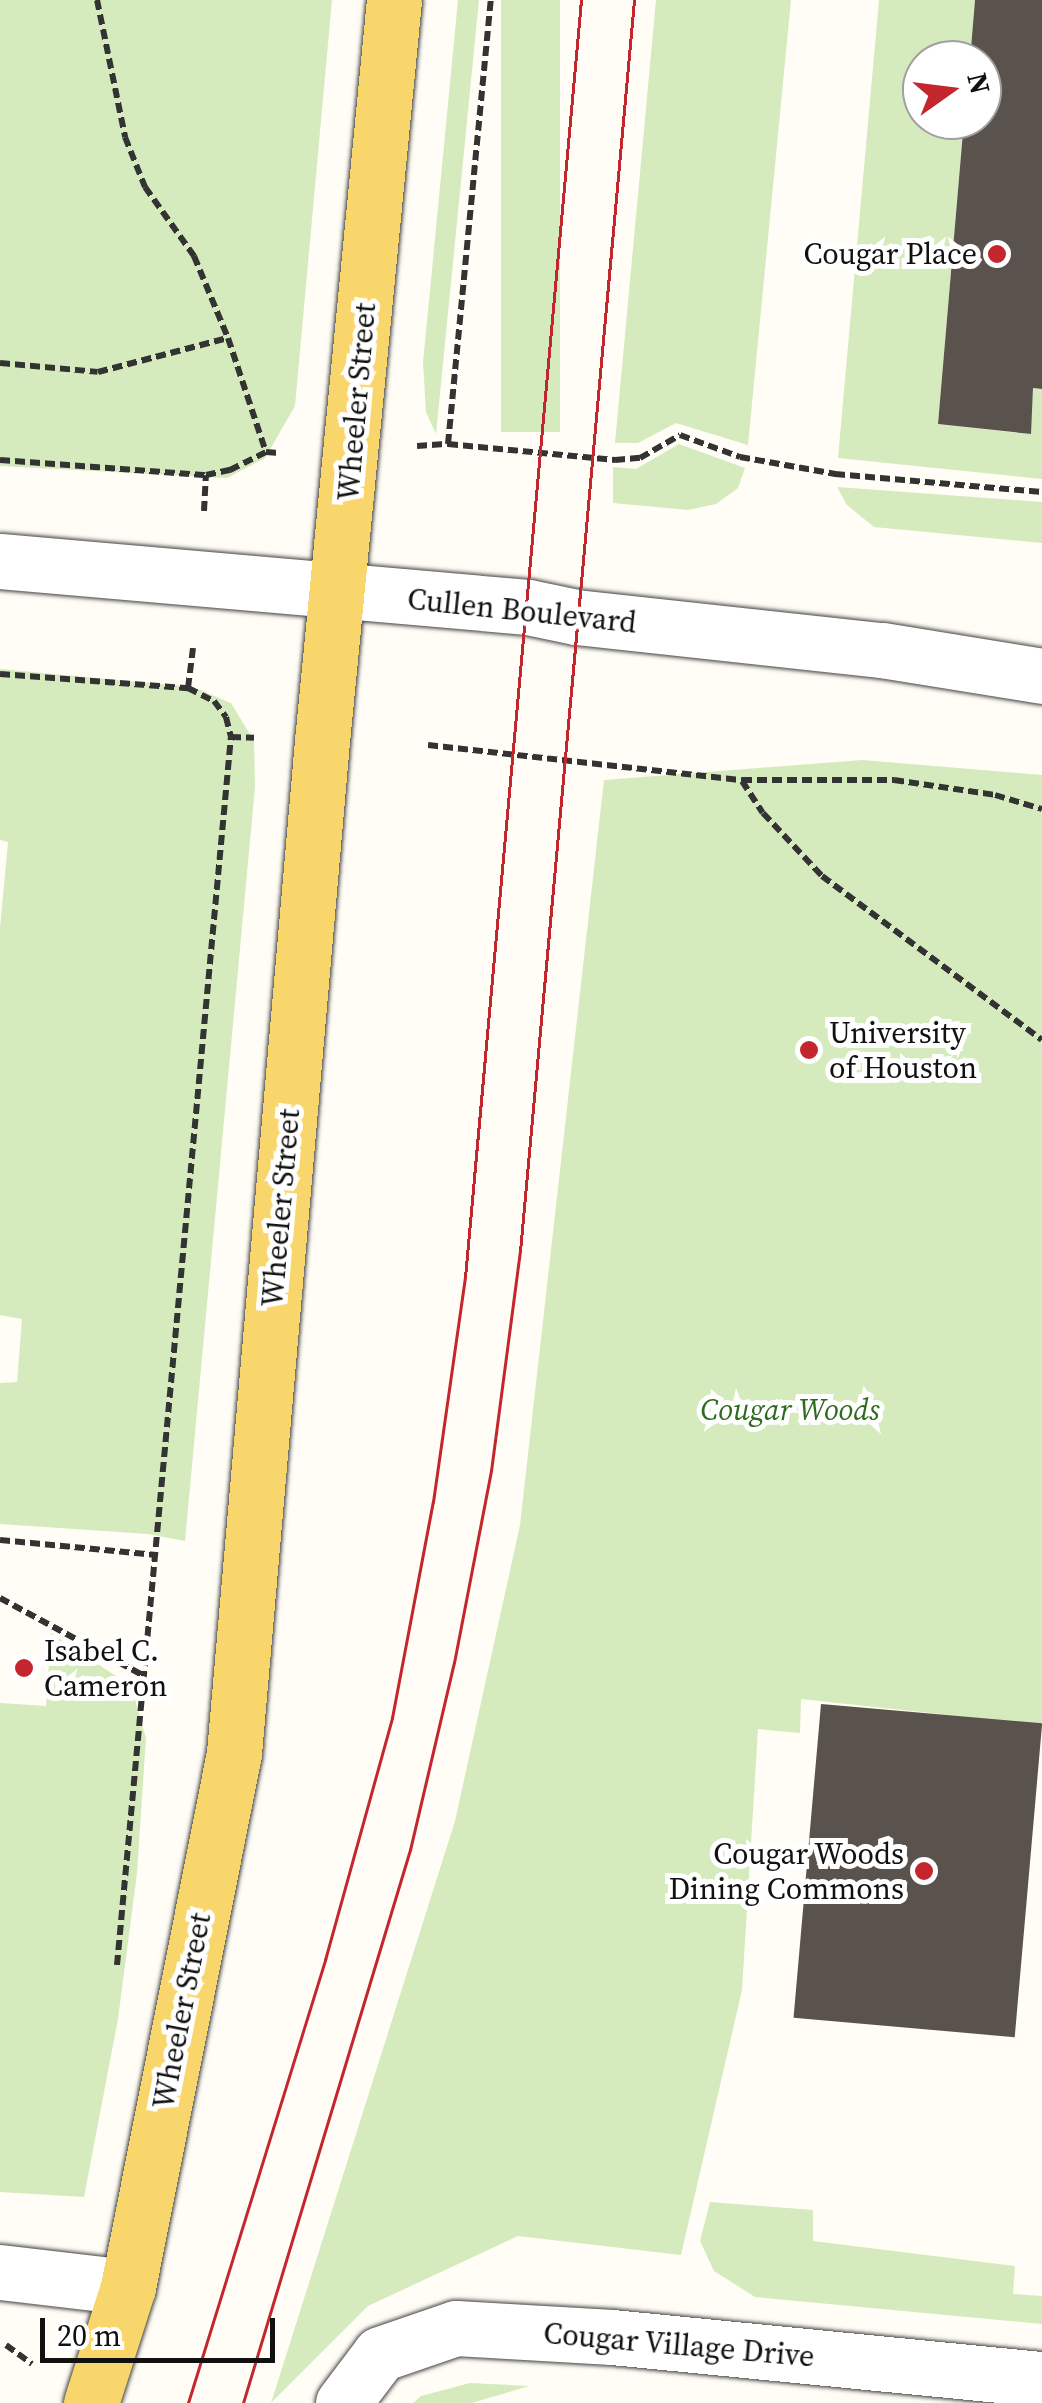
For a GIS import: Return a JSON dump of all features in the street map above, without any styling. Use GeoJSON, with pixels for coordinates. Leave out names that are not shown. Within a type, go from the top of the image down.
{"type":"FeatureCollection","features":[{"type":"Feature","properties":{"kind":"main road","name":"Wheeler Street"},"geometry":{"type":"LineString","coordinates":[[69,2389],[128,2287],[234,1753],[394,0]]}},
{"type":"Feature","properties":{"kind":"street","name":"Cullen Boulevard"},"geometry":{"type":"LineString","coordinates":[[0,561],[528,607],[576,617],[882,650],[1042,676]]}},
{"type":"Feature","properties":{"kind":"street"},"geometry":{"type":"LineString","coordinates":[[0,2272],[128,2287]]}},
{"type":"Feature","properties":{"kind":"street","name":"Cougar Village Drive"},"geometry":{"type":"LineString","coordinates":[[343,2403],[380,2354],[456,2328],[612,2338],[1042,2379]]}},
{"type":"Feature","properties":{"kind":"path"},"geometry":{"type":"LineString","coordinates":[[97,0],[124,137],[145,187],[194,256],[228,338],[266,452]]}},
{"type":"Feature","properties":{"kind":"path"},"geometry":{"type":"LineString","coordinates":[[492,0],[448,444],[615,460],[640,458],[680,435],[740,457],[835,474],[1042,492]]}},
{"type":"Feature","properties":{"kind":"path"},"geometry":{"type":"LineString","coordinates":[[0,363],[98,372],[228,338]]}},
{"type":"Feature","properties":{"kind":"path"},"geometry":{"type":"LineString","coordinates":[[0,460],[206,475],[230,470],[266,452],[288,454]]}},
{"type":"Feature","properties":{"kind":"path"},"geometry":{"type":"LineString","coordinates":[[204,513],[206,475]]}},
{"type":"Feature","properties":{"kind":"path"},"geometry":{"type":"LineString","coordinates":[[188,688],[193,648]]}},
{"type":"Feature","properties":{"kind":"path"},"geometry":{"type":"LineString","coordinates":[[0,674],[188,688],[214,701],[226,717],[231,737],[116,1972]]}},
{"type":"Feature","properties":{"kind":"path"},"geometry":{"type":"LineString","coordinates":[[231,737],[265,739]]}},
{"type":"Feature","properties":{"kind":"path"},"geometry":{"type":"LineString","coordinates":[[428,745],[742,780],[894,780],[995,795],[1042,809]]}},
{"type":"Feature","properties":{"kind":"path"},"geometry":{"type":"LineString","coordinates":[[742,780],[763,813],[822,876],[1042,1040]]}},
{"type":"Feature","properties":{"kind":"path"},"geometry":{"type":"LineString","coordinates":[[0,1540],[156,1556]]}},
{"type":"Feature","properties":{"kind":"path"},"geometry":{"type":"LineString","coordinates":[[0,1598],[144,1676]]}},
{"type":"Feature","properties":{"kind":"path"},"geometry":{"type":"LineString","coordinates":[[0,2342],[69,2389]]}},
{"type":"Feature","properties":{"kind":"green space"},"geometry":{"type":"Polygon","coordinates":[[[0,0],[332,0],[295,406],[265,458],[227,478],[0,466],[0,0]]]}},
{"type":"Feature","properties":{"kind":"green space"},"geometry":{"type":"Polygon","coordinates":[[[458,0],[479,0],[436,434],[426,412],[423,363],[458,0]]]}},
{"type":"Feature","properties":{"kind":"green space"},"geometry":{"type":"Polygon","coordinates":[[[501,0],[560,0],[560,432],[501,432],[501,0]]]}},
{"type":"Feature","properties":{"kind":"green space"},"geometry":{"type":"Polygon","coordinates":[[[656,0],[791,0],[748,445],[676,423],[638,443],[615,443],[656,0]]]}},
{"type":"Feature","properties":{"kind":"green space"},"geometry":{"type":"Polygon","coordinates":[[[879,0],[975,0],[972,40],[902,40],[902,140],[962,140],[938,424],[1030,434],[1033,388],[1042,389],[1042,479],[838,458],[879,0]]]}},
{"type":"Feature","properties":{"kind":"green space"},"geometry":{"type":"Polygon","coordinates":[[[679,444],[745,468],[738,488],[716,504],[688,510],[613,503],[613,467],[636,469],[679,444]]]}},
{"type":"Feature","properties":{"kind":"green space"},"geometry":{"type":"Polygon","coordinates":[[[837,487],[1042,502],[1042,543],[874,527],[847,505],[837,487]]]}},
{"type":"Feature","properties":{"kind":"green space"},"geometry":{"type":"Polygon","coordinates":[[[0,669],[193,687],[231,703],[254,741],[255,787],[185,1541],[148,1534],[0,1524],[0,1383],[17,1382],[22,1319],[0,1315],[0,928],[8,842],[0,840],[0,669]]]}},
{"type":"Feature","properties":{"kind":"green space","name":"Cougar Woods"},"geometry":{"type":"Polygon","coordinates":[[[862,760],[1042,775],[1042,1725],[801,1699],[800,1733],[758,1729],[742,1990],[681,2255],[518,2236],[368,2306],[271,2403],[455,1821],[520,1525],[604,780],[862,760]]]}},
{"type":"Feature","properties":{"kind":"green space"},"geometry":{"type":"Polygon","coordinates":[[[51,1633],[131,1686],[146,1738],[137,1873],[118,2019],[84,2197],[0,2192],[0,1703],[46,1706],[51,1633]]]}},
{"type":"Feature","properties":{"kind":"green space"},"geometry":{"type":"Polygon","coordinates":[[[710,2202],[813,2210],[813,2241],[1015,2266],[1013,2294],[1042,2296],[1042,2324],[755,2297],[714,2271],[700,2241],[710,2202]]]}},
{"type":"Feature","properties":{"kind":"green space"},"geometry":{"type":"Polygon","coordinates":[[[470,2383],[529,2386],[472,2403],[413,2403],[421,2396],[470,2383]]]}},
{"type":"Feature","properties":{"kind":"building","name":"Cougar Place"},"geometry":{"type":"Polygon","coordinates":[[[975,0],[1042,0],[1042,389],[1033,388],[1031,434],[938,424],[962,140],[1002,140],[1002,40],[972,40],[975,0]]]}},
{"type":"Feature","properties":{"kind":"building","name":"Cougar Woods Dining Commons"},"geometry":{"type":"Polygon","coordinates":[[[821,1704],[1042,1723],[1015,2037],[794,2018],[821,1704]]]}},
{"type":"Feature","properties":{"kind":"tram line"},"geometry":{"type":"LineString","coordinates":[[188,2403],[325,1960],[392,1718],[433,1502],[465,1277],[581,0]]}},
{"type":"Feature","properties":{"kind":"tram line"},"geometry":{"type":"LineString","coordinates":[[243,2403],[410,1850],[454,1663],[491,1471],[520,1251],[634,0]]}},
{"type":"Feature","properties":{"kind":"place","name":"Cougar Place"},"geometry":{"type":"Point","coordinates":[997,254]}},
{"type":"Feature","properties":{"kind":"place","name":"University of Houston"},"geometry":{"type":"Point","coordinates":[809,1050]}},
{"type":"Feature","properties":{"kind":"place","name":"Isabel C. Cameron"},"geometry":{"type":"Point","coordinates":[24,1668]}},
{"type":"Feature","properties":{"kind":"place","name":"Cougar Woods Dining Commons"},"geometry":{"type":"Point","coordinates":[924,1871]}}]}
